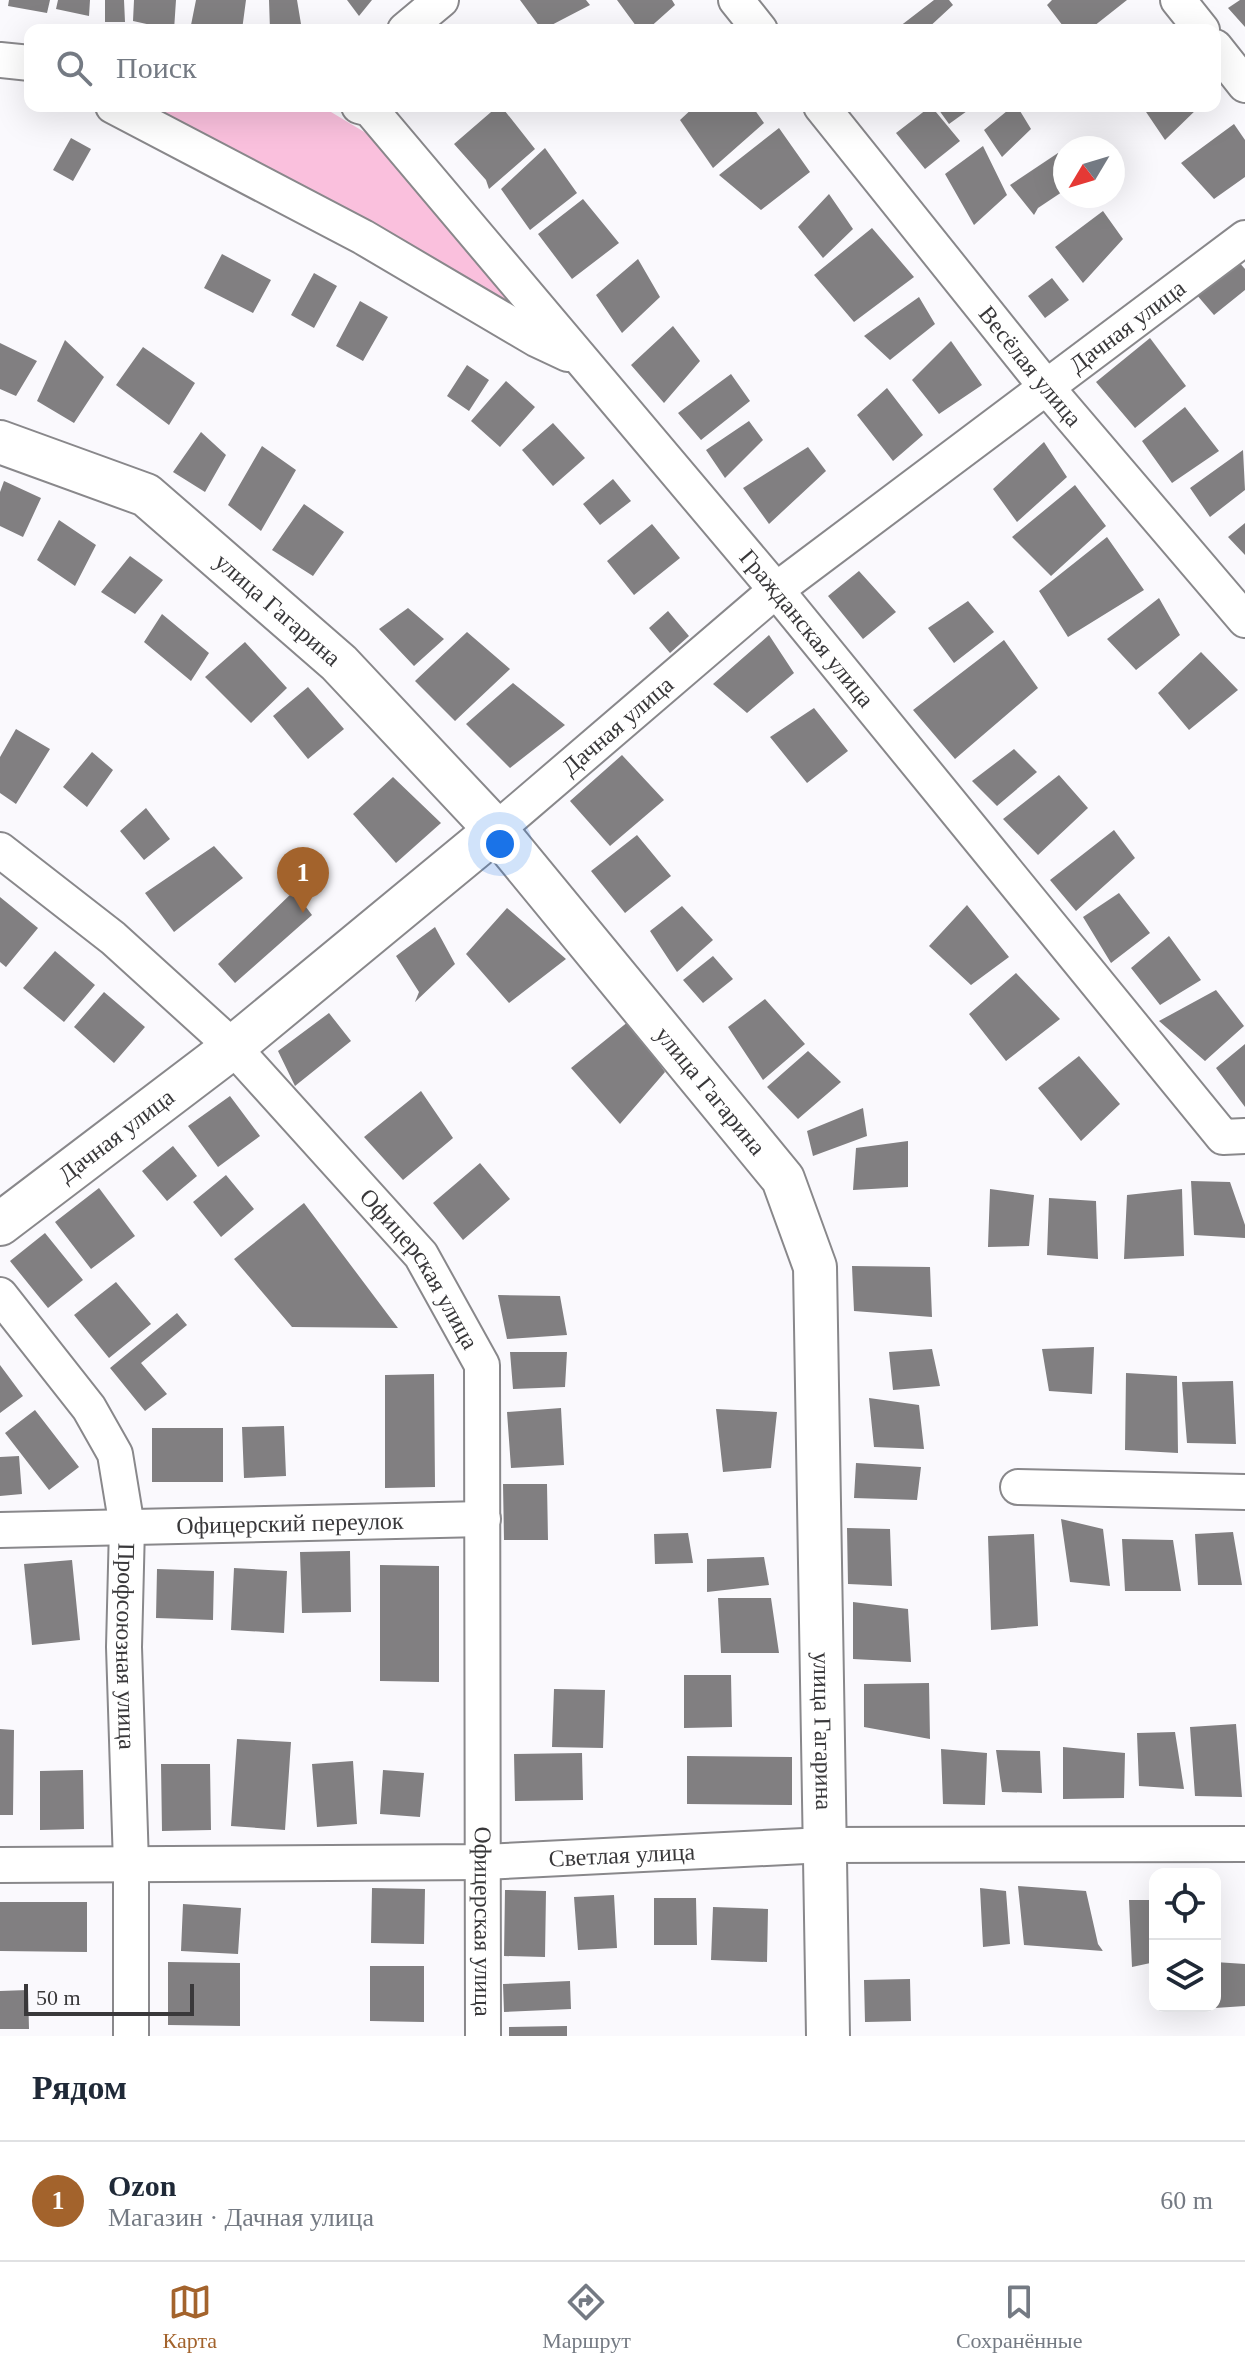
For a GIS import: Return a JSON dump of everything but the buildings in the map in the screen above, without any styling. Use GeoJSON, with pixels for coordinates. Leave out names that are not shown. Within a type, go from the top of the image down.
{"type":"FeatureCollection","features":[{"type":"Feature","properties":{"kind":"main road","name":"улица Гагарина"},"geometry":{"type":"LineString","coordinates":[[0,442],[146,495],[339,663],[496,830],[783,1179],[815,1267],[828,2036]]}},
{"type":"Feature","properties":{"kind":"main road","name":"Дачная улица"},"geometry":{"type":"LineString","coordinates":[[0,1224],[233,1047],[496,830]]}},
{"type":"Feature","properties":{"kind":"street"},"geometry":{"type":"LineString","coordinates":[[412,24],[441,0]]}},
{"type":"Feature","properties":{"kind":"street"},"geometry":{"type":"LineString","coordinates":[[736,0],[755,24]]}},
{"type":"Feature","properties":{"kind":"street"},"geometry":{"type":"LineString","coordinates":[[1178,0],[1197,24]]}},
{"type":"Feature","properties":{"kind":"street"},"geometry":{"type":"LineString","coordinates":[[1221,55],[1245,85]]}},
{"type":"Feature","properties":{"kind":"street"},"geometry":{"type":"LineString","coordinates":[[0,60],[24,62]]}},
{"type":"Feature","properties":{"kind":"street"},"geometry":{"type":"LineString","coordinates":[[124,112],[363,237],[536,339],[583,361]]}},
{"type":"Feature","properties":{"kind":"street","name":"Гражданская улица"},"geometry":{"type":"LineString","coordinates":[[370,112],[776,590],[1223,1137],[1245,1136]]}},
{"type":"Feature","properties":{"kind":"street","name":"Весёлая улица"},"geometry":{"type":"LineString","coordinates":[[826,112],[1047,388],[1245,620]]}},
{"type":"Feature","properties":{"kind":"street","name":"Дачная улица"},"geometry":{"type":"LineString","coordinates":[[496,830],[776,590],[1245,238]]}},
{"type":"Feature","properties":{"kind":"street","name":"Офицерская улица"},"geometry":{"type":"LineString","coordinates":[[0,850],[113,938],[233,1047],[421,1255],[482,1365],[483,2036]]}},
{"type":"Feature","properties":{"kind":"street","name":"Профсоюзная улица"},"geometry":{"type":"LineString","coordinates":[[0,1295],[89,1408],[115,1454],[127,1527],[124,1647],[131,1864],[131,2036]]}},
{"type":"Feature","properties":{"kind":"street"},"geometry":{"type":"LineString","coordinates":[[1018,1487],[1245,1492]]}},
{"type":"Feature","properties":{"kind":"street","name":"Офицерский переулок"},"geometry":{"type":"LineString","coordinates":[[0,1530],[483,1519]]}},
{"type":"Feature","properties":{"kind":"street","name":"Светлая улица"},"geometry":{"type":"LineString","coordinates":[[0,1865],[483,1862],[825,1845],[1245,1844]]}},
{"type":"Feature","properties":{"kind":"shaded area"},"geometry":{"type":"Polygon","coordinates":[[[138,112],[331,112],[376,139],[547,334],[138,112]]]}},
{"type":"Feature","properties":{"kind":"place","name":"Ozon"},"geometry":{"type":"Point","coordinates":[303,913]}}]}
